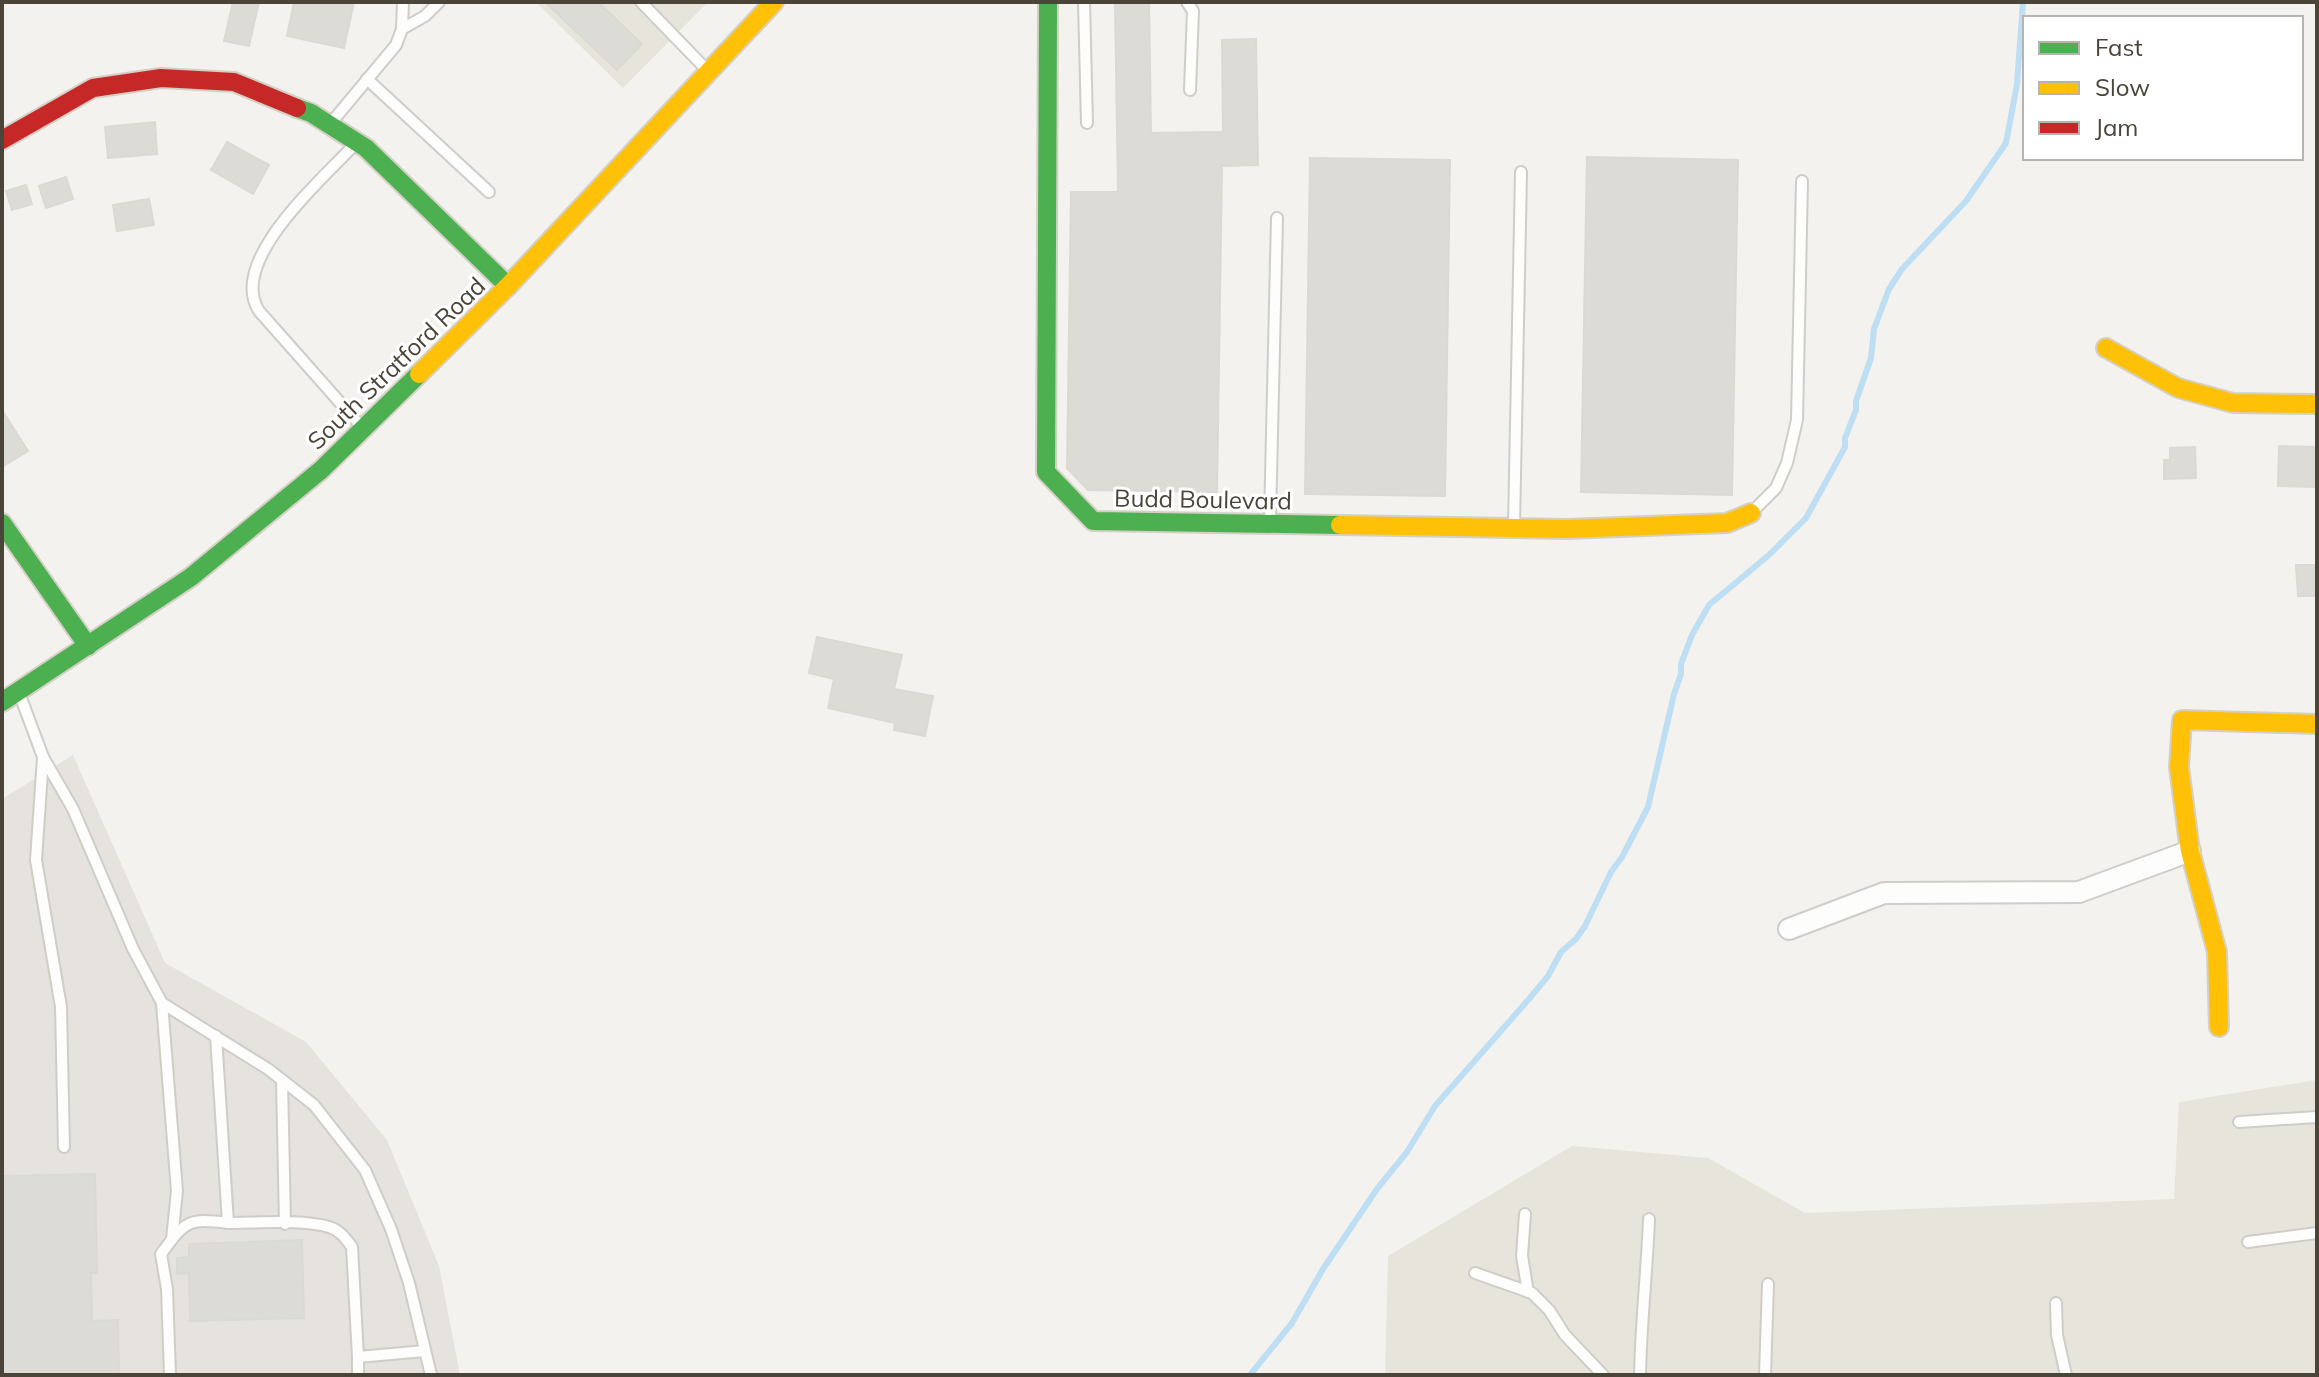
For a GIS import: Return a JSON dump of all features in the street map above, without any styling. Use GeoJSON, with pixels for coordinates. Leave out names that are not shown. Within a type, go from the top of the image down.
{"type":"FeatureCollection","features":[{"type":"Feature","properties":{"kind":"street","name":"South Stratford Road"},"geometry":{"type":"LineString","coordinates":[[2,702],[191,577],[321,470],[508,286],[774,2]]}},
{"type":"Feature","properties":{"kind":"street","name":"Budd Boulevard"},"geometry":{"type":"LineString","coordinates":[[1048,2],[1046,472],[1093,521],[1566,529],[1727,523],[1751,513]]}},
{"type":"Feature","properties":{"kind":"street"},"geometry":{"type":"LineString","coordinates":[[2,140],[93,88],[161,78],[234,82],[311,113],[366,148],[508,286]]}},
{"type":"Feature","properties":{"kind":"street"},"geometry":{"type":"LineString","coordinates":[[2106,348],[2178,388],[2233,403],[2317,404]]}},
{"type":"Feature","properties":{"kind":"street"},"geometry":{"type":"LineString","coordinates":[[2,523],[88,646]]}},
{"type":"Feature","properties":{"kind":"street"},"geometry":{"type":"LineString","coordinates":[[2219,1027],[2217,952],[2190,851],[2179,767],[2182,720],[2317,724]]}},
{"type":"Feature","properties":{"kind":"street"},"geometry":{"type":"LineString","coordinates":[[1789,929],[1884,893],[2079,892],[2190,851]]}},
{"type":"Feature","properties":{"kind":"lane"},"geometry":{"type":"LineString","coordinates":[[330,125],[396,45],[402,29],[403,2]]}},
{"type":"Feature","properties":{"kind":"lane"},"geometry":{"type":"LineString","coordinates":[[402,29],[425,16],[439,2]]}},
{"type":"Feature","properties":{"kind":"lane"},"geometry":{"type":"LineString","coordinates":[[641,2],[709,72]]}},
{"type":"Feature","properties":{"kind":"lane"},"geometry":{"type":"LineString","coordinates":[[1084,2],[1087,123]]}},
{"type":"Feature","properties":{"kind":"lane"},"geometry":{"type":"LineString","coordinates":[[1187,2],[1193,11],[1190,90]]}},
{"type":"Feature","properties":{"kind":"lane"},"geometry":{"type":"LineString","coordinates":[[367,79],[489,192]]}},
{"type":"Feature","properties":{"kind":"lane"},"geometry":{"type":"LineString","coordinates":[[357,142],[270,237],[256,267],[251,299],[363,428]]}},
{"type":"Feature","properties":{"kind":"lane"},"geometry":{"type":"LineString","coordinates":[[1514,528],[1521,172]]}},
{"type":"Feature","properties":{"kind":"lane"},"geometry":{"type":"LineString","coordinates":[[1751,513],[1776,488],[1787,463],[1797,420],[1802,181]]}},
{"type":"Feature","properties":{"kind":"lane"},"geometry":{"type":"LineString","coordinates":[[1270,524],[1277,218]]}},
{"type":"Feature","properties":{"kind":"lane"},"geometry":{"type":"LineString","coordinates":[[19,692],[43,757],[73,809],[133,949],[162,1003],[177,1191],[172,1239]]}},
{"type":"Feature","properties":{"kind":"lane"},"geometry":{"type":"LineString","coordinates":[[43,757],[36,860],[61,1007],[64,1147]]}},
{"type":"Feature","properties":{"kind":"lane"},"geometry":{"type":"LineString","coordinates":[[162,1003],[282,1080],[314,1105],[365,1170],[391,1229],[409,1283],[431,1375]]}},
{"type":"Feature","properties":{"kind":"lane"},"geometry":{"type":"LineString","coordinates":[[216,1036],[228,1223]]}},
{"type":"Feature","properties":{"kind":"lane"},"geometry":{"type":"LineString","coordinates":[[282,1080],[285,1224]]}},
{"type":"Feature","properties":{"kind":"lane"},"geometry":{"type":"LineString","coordinates":[[2239,1122],[2317,1117]]}},
{"type":"Feature","properties":{"kind":"lane"},"geometry":{"type":"LineString","coordinates":[[1525,1214],[1522,1256],[1528,1292]]}},
{"type":"Feature","properties":{"kind":"lane"},"geometry":{"type":"LineString","coordinates":[[1640,1375],[1649,1219]]}},
{"type":"Feature","properties":{"kind":"lane"},"geometry":{"type":"LineString","coordinates":[[170,1375],[167,1289],[161,1254],[188,1223],[202,1220],[331,1227],[344,1235],[352,1247],[358,1375]]}},
{"type":"Feature","properties":{"kind":"lane"},"geometry":{"type":"LineString","coordinates":[[2248,1242],[2317,1233]]}},
{"type":"Feature","properties":{"kind":"lane"},"geometry":{"type":"LineString","coordinates":[[1475,1273],[1540,1299],[1565,1335],[1603,1375]]}},
{"type":"Feature","properties":{"kind":"lane"},"geometry":{"type":"LineString","coordinates":[[1765,1375],[1768,1284]]}},
{"type":"Feature","properties":{"kind":"lane"},"geometry":{"type":"LineString","coordinates":[[2056,1303],[2057,1335],[2066,1375]]}},
{"type":"Feature","properties":{"kind":"lane"},"geometry":{"type":"LineString","coordinates":[[358,1357],[425,1351]]}},
{"type":"Feature","properties":{"kind":"shaded area"},"geometry":{"type":"Polygon","coordinates":[[[536,2],[708,2],[623,88],[536,2]]]}},
{"type":"Feature","properties":{"kind":"shaded area"},"geometry":{"type":"Polygon","coordinates":[[[73,755],[165,963],[306,1042],[387,1140],[439,1266],[460,1375],[2,1375],[2,799],[73,755]]]}},
{"type":"Feature","properties":{"kind":"shaded area"},"geometry":{"type":"Polygon","coordinates":[[[2317,1080],[2317,1375],[1385,1375],[1388,1256],[1572,1146],[1708,1158],[1805,1213],[2174,1199],[2179,1102],[2317,1080]]]}},
{"type":"Feature","properties":{"kind":"building"},"geometry":{"type":"Polygon","coordinates":[[[233,2],[259,2],[249,46],[224,41],[233,2]]]}},
{"type":"Feature","properties":{"kind":"building"},"geometry":{"type":"Polygon","coordinates":[[[294,2],[354,2],[344,48],[287,36],[294,2]]]}},
{"type":"Feature","properties":{"kind":"building"},"geometry":{"type":"Polygon","coordinates":[[[545,2],[598,2],[642,44],[617,70],[545,2]]]}},
{"type":"Feature","properties":{"kind":"building"},"geometry":{"type":"Polygon","coordinates":[[[1115,2],[1149,2],[1151,133],[1223,132],[1222,40],[1256,39],[1258,165],[1222,166],[1217,492],[1088,490],[1067,468],[1071,192],[1118,192],[1115,2]]]}},
{"type":"Feature","properties":{"kind":"building"},"geometry":{"type":"Polygon","coordinates":[[[155,122],[157,154],[108,158],[105,127],[155,122]]]}},
{"type":"Feature","properties":{"kind":"building"},"geometry":{"type":"Polygon","coordinates":[[[227,142],[269,165],[253,194],[211,170],[227,142]]]}},
{"type":"Feature","properties":{"kind":"building"},"geometry":{"type":"Polygon","coordinates":[[[1587,157],[1738,160],[1732,495],[1581,492],[1587,157]]]}},
{"type":"Feature","properties":{"kind":"building"},"geometry":{"type":"Polygon","coordinates":[[[1310,158],[1450,160],[1445,496],[1305,494],[1310,158]]]}},
{"type":"Feature","properties":{"kind":"building"},"geometry":{"type":"Polygon","coordinates":[[[66,177],[73,199],[46,208],[39,186],[66,177]]]}},
{"type":"Feature","properties":{"kind":"building"},"geometry":{"type":"Polygon","coordinates":[[[26,185],[32,204],[12,210],[6,191],[26,185]]]}},
{"type":"Feature","properties":{"kind":"building"},"geometry":{"type":"Polygon","coordinates":[[[149,199],[154,225],[117,231],[113,205],[149,199]]]}},
{"type":"Feature","properties":{"kind":"building"},"geometry":{"type":"Polygon","coordinates":[[[2,410],[28,451],[2,467],[2,410]]]}},
{"type":"Feature","properties":{"kind":"building"},"geometry":{"type":"Polygon","coordinates":[[[2279,446],[2316,447],[2316,487],[2278,486],[2279,446]]]}},
{"type":"Feature","properties":{"kind":"building"},"geometry":{"type":"Polygon","coordinates":[[[2195,447],[2196,478],[2164,479],[2164,460],[2170,460],[2170,448],[2195,447]]]}},
{"type":"Feature","properties":{"kind":"building"},"geometry":{"type":"Polygon","coordinates":[[[2296,565],[2317,565],[2317,596],[2298,596],[2296,565]]]}},
{"type":"Feature","properties":{"kind":"building"},"geometry":{"type":"Polygon","coordinates":[[[817,637],[902,655],[894,689],[933,696],[925,736],[894,730],[895,723],[828,708],[834,679],[809,673],[817,637]]]}},
{"type":"Feature","properties":{"kind":"building"},"geometry":{"type":"Polygon","coordinates":[[[95,1174],[97,1273],[91,1273],[92,1321],[118,1320],[119,1375],[2,1375],[2,1176],[95,1174]]]}},
{"type":"Feature","properties":{"kind":"building"},"geometry":{"type":"Polygon","coordinates":[[[302,1240],[304,1318],[190,1321],[189,1273],[177,1274],[177,1258],[189,1257],[189,1244],[302,1240]]]}},
{"type":"Feature","properties":{"kind":"waterway"},"geometry":{"type":"LineString","coordinates":[[1250,1375],[1292,1323],[1323,1269],[1377,1189],[1407,1152],[1435,1106],[1529,999],[1548,976],[1561,952],[1585,926],[1648,807],[1681,664],[1692,635],[1709,605],[1769,555],[1806,518],[1845,447],[1845,438],[1871,358],[1874,329],[1889,289],[1902,269],[1966,201],[2006,143],[2017,84],[2023,2]]}},
{"type":"Feature","properties":{"kind":"traffic: fast"},"geometry":{"type":"LineString","coordinates":[[1048,2],[1046,472],[1093,521],[1340,525]]}},
{"type":"Feature","properties":{"kind":"traffic: fast"},"geometry":{"type":"LineString","coordinates":[[297,108],[311,113],[366,148],[508,286]]}},
{"type":"Feature","properties":{"kind":"traffic: fast"},"geometry":{"type":"LineString","coordinates":[[2,702],[191,577],[321,470],[419,374]]}},
{"type":"Feature","properties":{"kind":"traffic: fast"},"geometry":{"type":"LineString","coordinates":[[2,523],[88,646]]}},
{"type":"Feature","properties":{"kind":"traffic: slow"},"geometry":{"type":"LineString","coordinates":[[419,374],[508,286],[774,2]]}},
{"type":"Feature","properties":{"kind":"traffic: slow"},"geometry":{"type":"LineString","coordinates":[[2106,348],[2178,388],[2233,403],[2317,404]]}},
{"type":"Feature","properties":{"kind":"traffic: slow"},"geometry":{"type":"LineString","coordinates":[[1340,525],[1566,529],[1727,523],[1751,513]]}},
{"type":"Feature","properties":{"kind":"traffic: slow"},"geometry":{"type":"LineString","coordinates":[[2219,1027],[2217,952],[2190,851],[2179,767],[2182,720],[2317,724]]}},
{"type":"Feature","properties":{"kind":"traffic: jam"},"geometry":{"type":"LineString","coordinates":[[2,140],[93,88],[161,78],[234,82],[297,108]]}}]}
